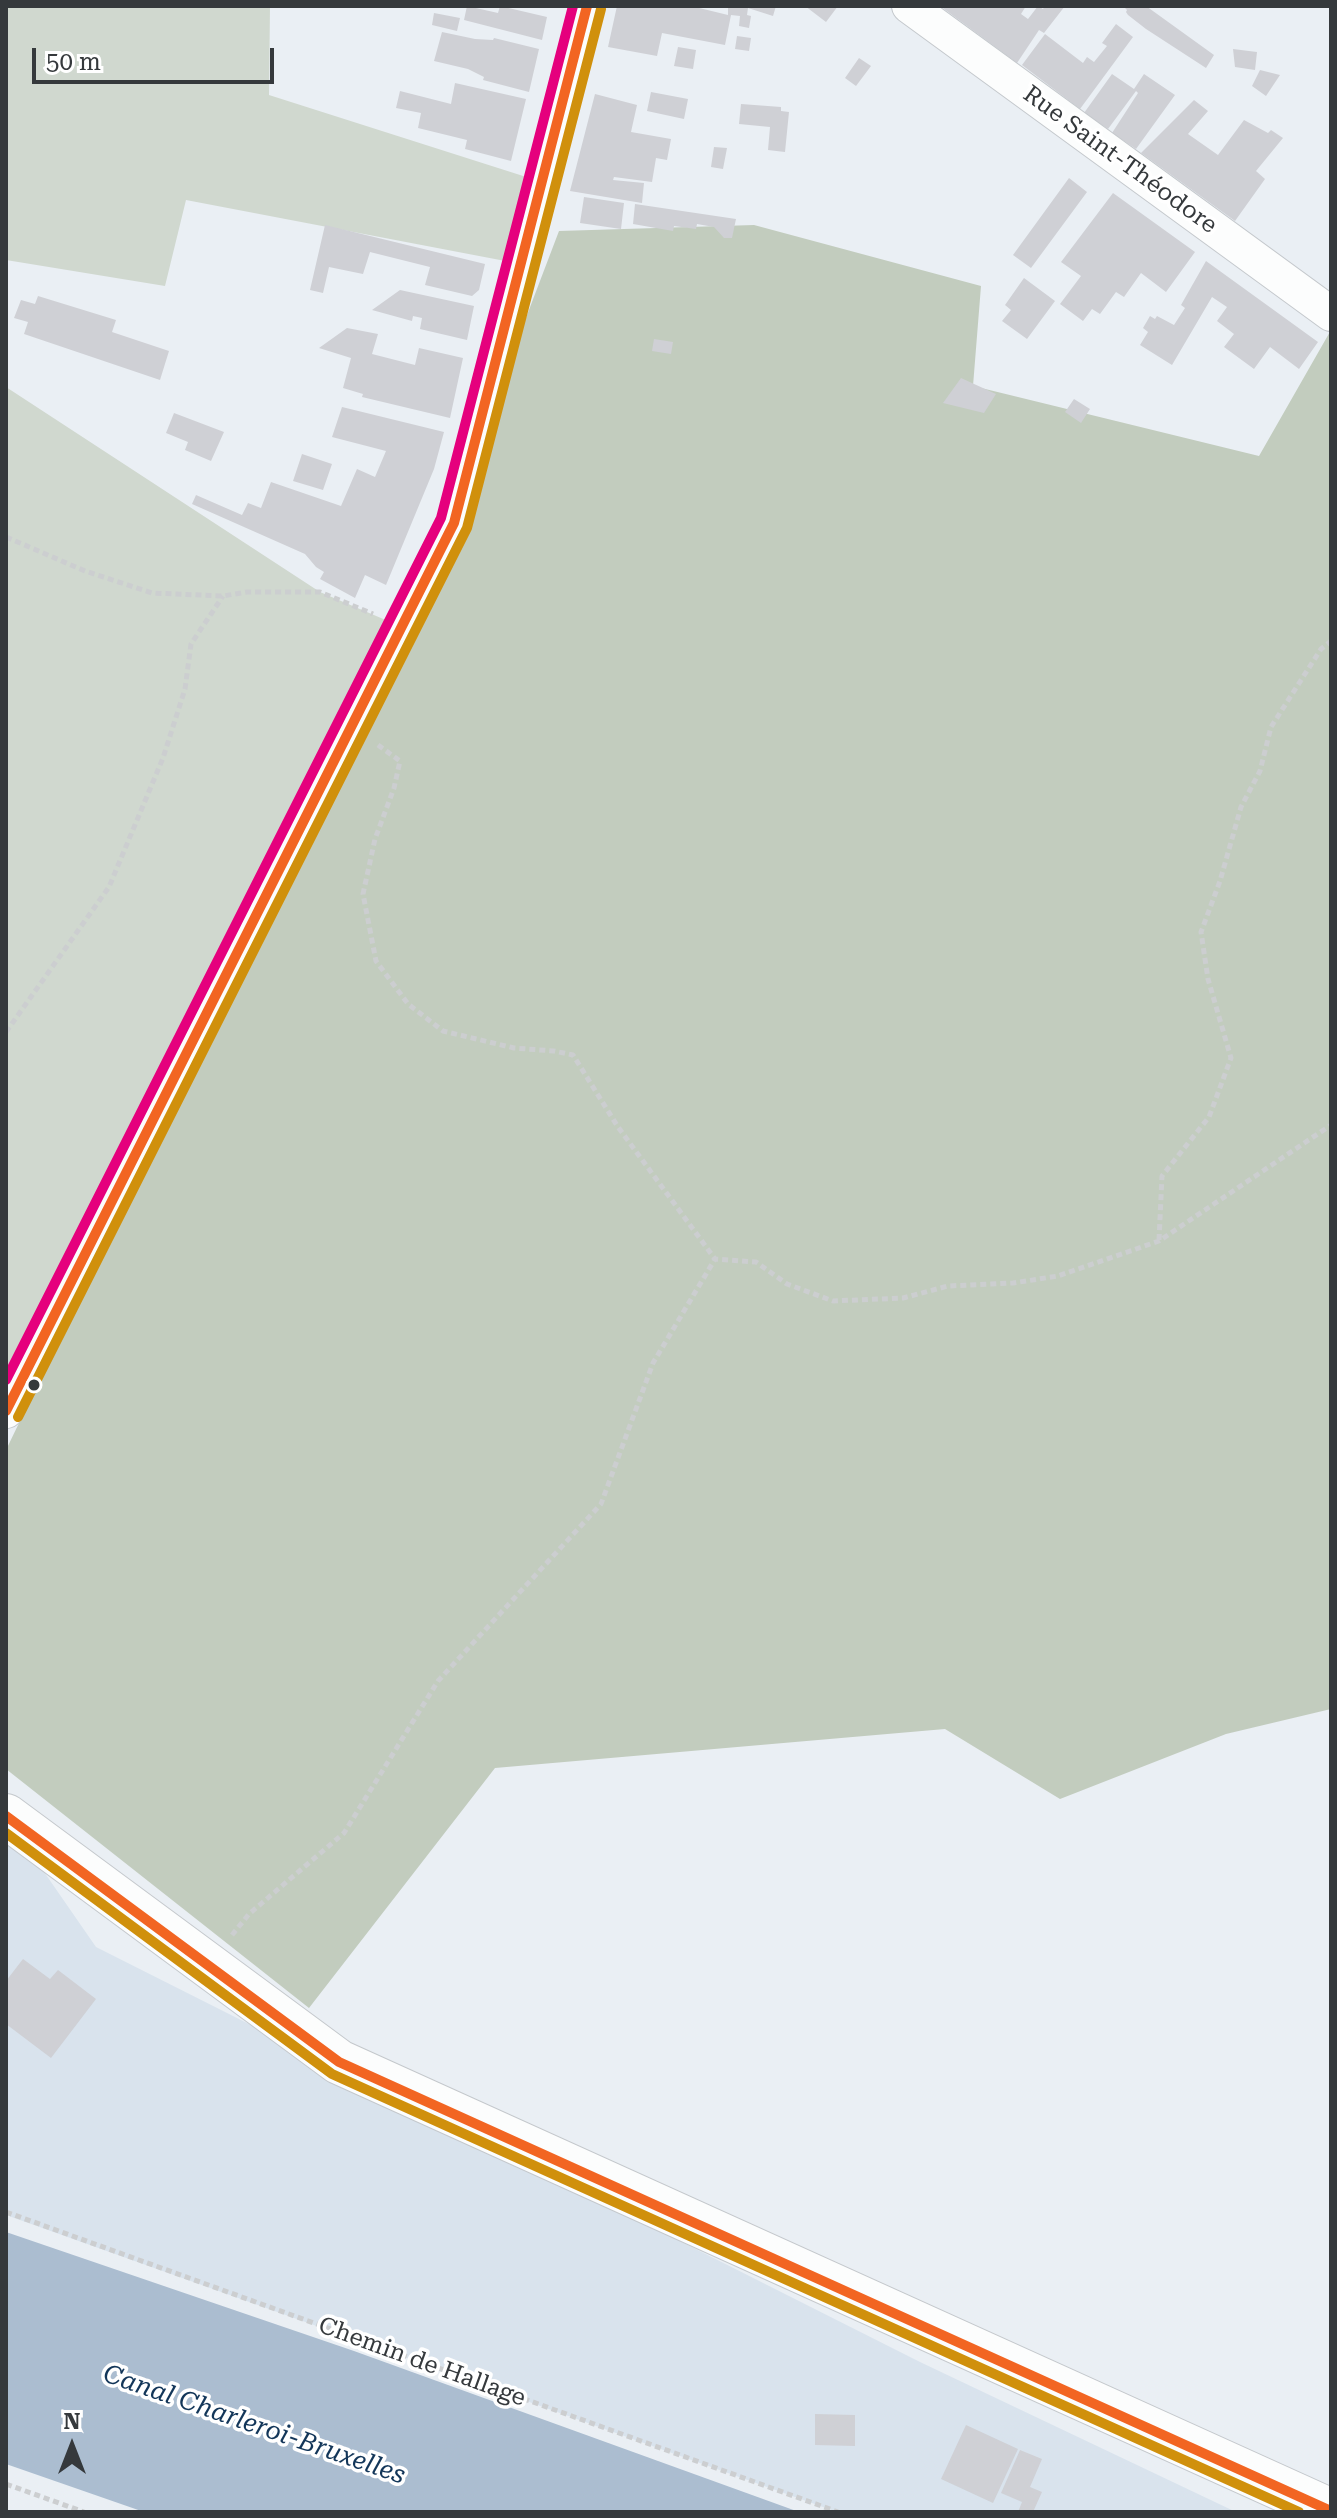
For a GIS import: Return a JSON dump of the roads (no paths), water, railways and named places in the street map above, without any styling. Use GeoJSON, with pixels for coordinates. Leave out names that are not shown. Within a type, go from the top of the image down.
{"type":"FeatureCollection","features":[{"type":"Feature","properties":{"kind":"main road"},"geometry":{"type":"LineString","coordinates":[[6,1816],[339,2062],[1331,2511]]}},
{"type":"Feature","properties":{"kind":"street"},"geometry":{"type":"LineString","coordinates":[[6,1411],[454,523],[587,6]]}},
{"type":"Feature","properties":{"kind":"street","name":"Rue Saint-Théodore"},"geometry":{"type":"LineString","coordinates":[[909,6],[1331,314]]}},
{"type":"Feature","properties":{"kind":"water","name":"Canal Charleroi-Bruxelles"},"geometry":{"type":"Polygon","coordinates":[[[6,2232],[354,2351],[799,2512],[144,2512],[6,2464],[6,2232]]]}}]}
